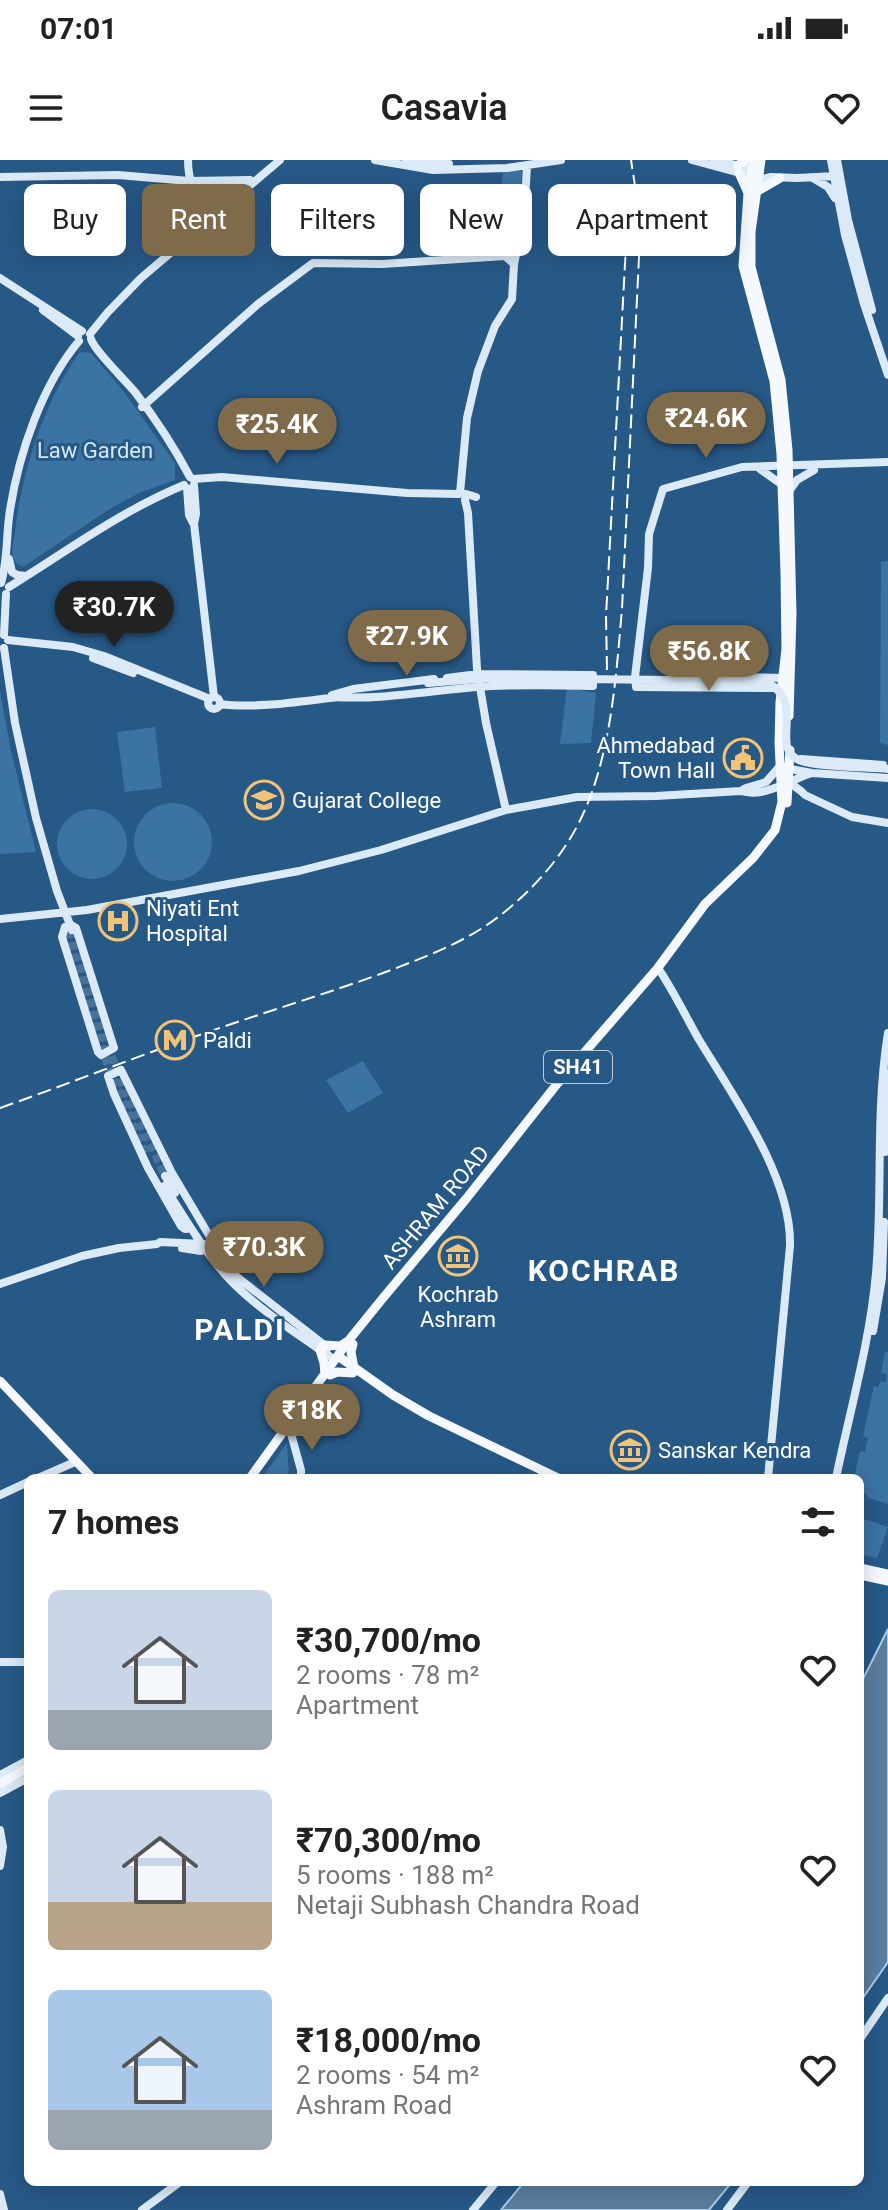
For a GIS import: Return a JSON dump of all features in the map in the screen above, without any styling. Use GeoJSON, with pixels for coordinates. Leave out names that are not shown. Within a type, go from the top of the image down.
{"type":"FeatureCollection","features":[{"type":"Feature","properties":{"kind":"main road","name":"ASHRAM ROAD"},"geometry":{"type":"LineString","coordinates":[[751,168],[752,192],[743,266],[774,381],[785,468],[786,586],[779,743],[787,765]]}},
{"type":"Feature","properties":{"kind":"main road"},"geometry":{"type":"LineString","coordinates":[[752,192],[776,177]]}},
{"type":"Feature","properties":{"kind":"main road","name":"ASHRAM ROAD"},"geometry":{"type":"LineString","coordinates":[[255,1474],[351,1342],[557,1084],[659,970],[708,906],[757,860],[780,832],[785,813],[792,638],[785,487]]}},
{"type":"Feature","properties":{"kind":"main road","name":"ASHRAM ROAD"},"geometry":{"type":"LineString","coordinates":[[659,970],[705,904],[775,830],[786,784]]}},
{"type":"Feature","properties":{"kind":"main road"},"geometry":{"type":"LineString","coordinates":[[354,1370],[327,1374],[322,1348],[351,1342],[354,1370],[402,1408],[537,1474]]}},
{"type":"Feature","properties":{"kind":"main road"},"geometry":{"type":"LineString","coordinates":[[338,1359],[429,1416],[550,1474]]}},
{"type":"Feature","properties":{"kind":"main road","name":"ASHRAM ROAD"},"geometry":{"type":"LineString","coordinates":[[255,1474],[290,1430],[327,1374]]}},
{"type":"Feature","properties":{"kind":"main road"},"geometry":{"type":"LineString","coordinates":[[0,1384],[85,1474]]}},
{"type":"Feature","properties":{"kind":"main road"},"geometry":{"type":"LineString","coordinates":[[864,1569],[888,1574]]}},
{"type":"Feature","properties":{"kind":"main road"},"geometry":{"type":"LineString","coordinates":[[864,1576],[888,1581]]}},
{"type":"Feature","properties":{"kind":"main road"},"geometry":{"type":"LineString","coordinates":[[0,1789],[24,1775]]}},
{"type":"Feature","properties":{"kind":"street"},"geometry":{"type":"LineString","coordinates":[[188,160],[190,184]]}},
{"type":"Feature","properties":{"kind":"street"},"geometry":{"type":"LineString","coordinates":[[245,184],[274,160]]}},
{"type":"Feature","properties":{"kind":"street"},"geometry":{"type":"LineString","coordinates":[[3,590],[26,460],[45,409],[84,337],[141,278],[280,160]]}},
{"type":"Feature","properties":{"kind":"street"},"geometry":{"type":"LineString","coordinates":[[375,160],[433,170],[561,160]]}},
{"type":"Feature","properties":{"kind":"street"},"geometry":{"type":"LineString","coordinates":[[406,160],[439,164],[529,162]]}},
{"type":"Feature","properties":{"kind":"street"},"geometry":{"type":"LineString","coordinates":[[692,160],[751,168]]}},
{"type":"Feature","properties":{"kind":"street"},"geometry":{"type":"LineString","coordinates":[[713,160],[776,177],[837,176]]}},
{"type":"Feature","properties":{"kind":"street"},"geometry":{"type":"LineString","coordinates":[[834,160],[888,375]]}},
{"type":"Feature","properties":{"kind":"street"},"geometry":{"type":"LineString","coordinates":[[506,810],[478,674],[467,517],[464,514],[461,479],[467,418],[478,371],[496,324],[512,299],[529,162]]}},
{"type":"Feature","properties":{"kind":"street"},"geometry":{"type":"LineString","coordinates":[[0,177],[118,175],[189,181],[250,180]]}},
{"type":"Feature","properties":{"kind":"street"},"geometry":{"type":"LineString","coordinates":[[811,177],[828,187],[844,208]]}},
{"type":"Feature","properties":{"kind":"street"},"geometry":{"type":"LineString","coordinates":[[3,642],[36,818],[66,920],[62,937],[101,1055],[114,1048],[76,928],[66,920],[28,801],[11,724],[3,642],[3,590],[10,511],[22,459],[40,408],[57,375],[84,337],[138,275],[161,256]]}},
{"type":"Feature","properties":{"kind":"street"},"geometry":{"type":"LineString","coordinates":[[143,406],[258,304],[313,263],[382,264],[505,256],[514,264]]}},
{"type":"Feature","properties":{"kind":"street"},"geometry":{"type":"LineString","coordinates":[[0,278],[84,337],[107,360],[143,406],[190,482],[196,514],[194,524],[214,700]]}},
{"type":"Feature","properties":{"kind":"street"},"geometry":{"type":"LineString","coordinates":[[0,285],[84,337]]}},
{"type":"Feature","properties":{"kind":"street"},"geometry":{"type":"LineString","coordinates":[[875,328],[888,356]]}},
{"type":"Feature","properties":{"kind":"street"},"geometry":{"type":"LineString","coordinates":[[758,467],[784,452],[810,468]]}},
{"type":"Feature","properties":{"kind":"street"},"geometry":{"type":"LineString","coordinates":[[782,682],[636,687],[649,534],[663,489],[728,470],[888,464]]}},
{"type":"Feature","properties":{"kind":"street"},"geometry":{"type":"LineString","coordinates":[[758,467],[785,487],[810,468]]}},
{"type":"Feature","properties":{"kind":"street"},"geometry":{"type":"LineString","coordinates":[[3,590],[119,516],[190,482],[222,477],[447,492],[462,496]]}},
{"type":"Feature","properties":{"kind":"street"},"geometry":{"type":"LineString","coordinates":[[9,559],[12,572],[26,576]]}},
{"type":"Feature","properties":{"kind":"street"},"geometry":{"type":"LineString","coordinates":[[3,642],[73,647],[214,700],[238,702],[491,682],[764,685],[774,690],[782,702],[784,747],[794,763],[816,768],[888,772]]}},
{"type":"Feature","properties":{"kind":"street"},"geometry":{"type":"LineString","coordinates":[[478,674],[593,675],[593,686],[480,687],[355,699],[333,696],[353,689],[478,674]]}},
{"type":"Feature","properties":{"kind":"street"},"geometry":{"type":"LineString","coordinates":[[741,791],[766,782],[787,765],[812,759],[888,772]]}},
{"type":"Feature","properties":{"kind":"street"},"geometry":{"type":"LineString","coordinates":[[787,765],[812,773],[888,772]]}},
{"type":"Feature","properties":{"kind":"street"},"geometry":{"type":"LineString","coordinates":[[0,922],[66,920],[87,910],[299,871],[381,850],[506,810],[577,797],[748,793],[764,791],[812,773]]}},
{"type":"Feature","properties":{"kind":"street"},"geometry":{"type":"LineString","coordinates":[[786,784],[865,821],[888,823]]}},
{"type":"Feature","properties":{"kind":"street"},"geometry":{"type":"LineString","coordinates":[[764,791],[782,802]]}},
{"type":"Feature","properties":{"kind":"street"},"geometry":{"type":"LineString","coordinates":[[57,891],[68,905],[87,910]]}},
{"type":"Feature","properties":{"kind":"street"},"geometry":{"type":"LineString","coordinates":[[659,970],[754,1132],[775,1176],[787,1212],[790,1243],[768,1474]]}},
{"type":"Feature","properties":{"kind":"street"},"geometry":{"type":"LineString","coordinates":[[840,1474],[875,1284],[887,1039]]}},
{"type":"Feature","properties":{"kind":"street"},"geometry":{"type":"LineString","coordinates":[[0,1284],[82,1256],[119,1248],[157,1244],[197,1251],[213,1242],[172,1173],[121,1070],[108,1076],[114,1094],[148,1168],[181,1226],[185,1229],[191,1224]]}},
{"type":"Feature","properties":{"kind":"street"},"geometry":{"type":"LineString","coordinates":[[162,1179],[231,1281],[256,1304],[338,1359]]}},
{"type":"Feature","properties":{"kind":"street"},"geometry":{"type":"LineString","coordinates":[[290,1430],[301,1474]]}},
{"type":"Feature","properties":{"kind":"street"},"geometry":{"type":"LineString","coordinates":[[47,1474],[73,1462]]}},
{"type":"Feature","properties":{"kind":"street"},"geometry":{"type":"LineString","coordinates":[[0,1495],[24,1484]]}},
{"type":"Feature","properties":{"kind":"street"},"geometry":{"type":"LineString","coordinates":[[0,1662],[24,1662]]}},
{"type":"Feature","properties":{"kind":"street"},"geometry":{"type":"LineString","coordinates":[[0,1775],[24,1762]]}},
{"type":"Feature","properties":{"kind":"street"},"geometry":{"type":"LineString","coordinates":[[0,1830],[3,1847],[0,1866]]}},
{"type":"Feature","properties":{"kind":"street"},"geometry":{"type":"LineString","coordinates":[[864,2024],[888,1990]]}},
{"type":"Feature","properties":{"kind":"street"},"geometry":{"type":"LineString","coordinates":[[864,2033],[888,1998]]}},
{"type":"Feature","properties":{"kind":"street"},"geometry":{"type":"LineString","coordinates":[[142,2210],[175,2186]]}},
{"type":"Feature","properties":{"kind":"street"},"geometry":{"type":"LineString","coordinates":[[476,2210],[495,2186]]}},
{"type":"Feature","properties":{"kind":"street"},"geometry":{"type":"LineString","coordinates":[[725,2210],[742,2186]]}},
{"type":"Feature","properties":{"kind":"street"},"geometry":{"type":"LineString","coordinates":[[0,2194],[4,2210]]}},
{"type":"Feature","properties":{"kind":"green space"},"geometry":{"type":"Polygon","coordinates":[[[503,170],[522,171],[521,184],[502,184],[503,170]]]}},
{"type":"Feature","properties":{"kind":"green space","name":"Law Garden"},"geometry":{"type":"Polygon","coordinates":[[[80,352],[91,353],[124,392],[175,463],[175,480],[139,493],[108,510],[23,567],[16,563],[12,549],[29,463],[45,415],[80,352]]]}},
{"type":"Feature","properties":{"kind":"green space"},"geometry":{"type":"Polygon","coordinates":[[[888,561],[888,745],[880,743],[881,562],[888,561]]]}},
{"type":"Feature","properties":{"kind":"green space"},"geometry":{"type":"Polygon","coordinates":[[[567,688],[596,693],[591,743],[560,744],[567,688]]]}},
{"type":"Feature","properties":{"kind":"green space"},"geometry":{"type":"Polygon","coordinates":[[[0,691],[11,751],[36,852],[0,854],[0,691]]]}},
{"type":"Feature","properties":{"kind":"green space"},"geometry":{"type":"Polygon","coordinates":[[[155,727],[162,788],[125,792],[117,732],[155,727]]]}},
{"type":"Feature","properties":{"kind":"green space"},"geometry":{"type":"Polygon","coordinates":[[[173,803],[188,806],[205,820],[212,842],[209,857],[195,874],[173,881],[158,878],[141,864],[134,842],[137,827],[151,810],[173,803]]]}},
{"type":"Feature","properties":{"kind":"green space"},"geometry":{"type":"Polygon","coordinates":[[[92,809],[111,815],[121,825],[127,844],[121,863],[111,873],[92,879],[73,873],[63,863],[57,844],[63,825],[73,815],[92,809]]]}},
{"type":"Feature","properties":{"kind":"green space"},"geometry":{"type":"Polygon","coordinates":[[[363,1061],[383,1093],[348,1113],[326,1080],[363,1061]]]}},
{"type":"Feature","properties":{"kind":"green space"},"geometry":{"type":"Polygon","coordinates":[[[887,1352],[888,1504],[868,1498],[864,1493],[864,1474],[855,1474],[860,1451],[865,1452],[868,1438],[863,1436],[874,1386],[886,1382],[887,1374],[881,1373],[887,1352]]]}},
{"type":"Feature","properties":{"kind":"green space"},"geometry":{"type":"Polygon","coordinates":[[[287,1443],[289,1474],[265,1474],[287,1443]]]}},
{"type":"Feature","properties":{"kind":"green space"},"geometry":{"type":"Polygon","coordinates":[[[864,1519],[888,1527],[877,1558],[864,1555],[864,1519]]]}},
{"type":"Feature","properties":{"kind":"shaded area"},"geometry":{"type":"Polygon","coordinates":[[[888,1629],[888,1962],[864,1996],[864,1677],[888,1629]]]}},
{"type":"Feature","properties":{"kind":"shaded area"},"geometry":{"type":"Polygon","coordinates":[[[521,2186],[729,2186],[709,2210],[501,2210],[521,2186]]]}},
{"type":"Feature","properties":{"kind":"tunnel"},"geometry":{"type":"LineString","coordinates":[[72,930],[124,1089],[165,1176]]}},
{"type":"Feature","properties":{"kind":"tunnel"},"geometry":{"type":"LineString","coordinates":[[66,931],[104,1056],[145,1153]]}},
{"type":"Feature","properties":{"kind":"railway"},"geometry":{"type":"LineString","coordinates":[[0,1108],[184,1040],[362,981],[445,948],[475,933],[511,907],[528,892],[564,848],[579,822],[601,764],[613,701],[622,609],[639,257],[638,205],[631,160]]}},
{"type":"Feature","properties":{"kind":"railway"},"geometry":{"type":"LineString","coordinates":[[607,670],[606,616],[625,256]]}},
{"type":"Feature","properties":{"kind":"place","name":"Ahmedabad Town Hall"},"geometry":{"type":"Point","coordinates":[743,758]}},
{"type":"Feature","properties":{"kind":"place","name":"Gujarat College"},"geometry":{"type":"Point","coordinates":[264,800]}},
{"type":"Feature","properties":{"kind":"place","name":"Niyati Ent Hospital"},"geometry":{"type":"Point","coordinates":[118,921]}},
{"type":"Feature","properties":{"kind":"place","name":"Paldi"},"geometry":{"type":"Point","coordinates":[175,1040]}},
{"type":"Feature","properties":{"kind":"place","name":"Kochrab Ashram"},"geometry":{"type":"Point","coordinates":[458,1256]}},
{"type":"Feature","properties":{"kind":"place","name":"Sanskar Kendra"},"geometry":{"type":"Point","coordinates":[630,1450]}},
{"type":"Feature","properties":{"kind":"district","name":"KOCHRAB"},"geometry":{"type":"Point","coordinates":[604,1271]}},
{"type":"Feature","properties":{"kind":"district","name":"PALDI"},"geometry":{"type":"Point","coordinates":[240,1330]}}]}
